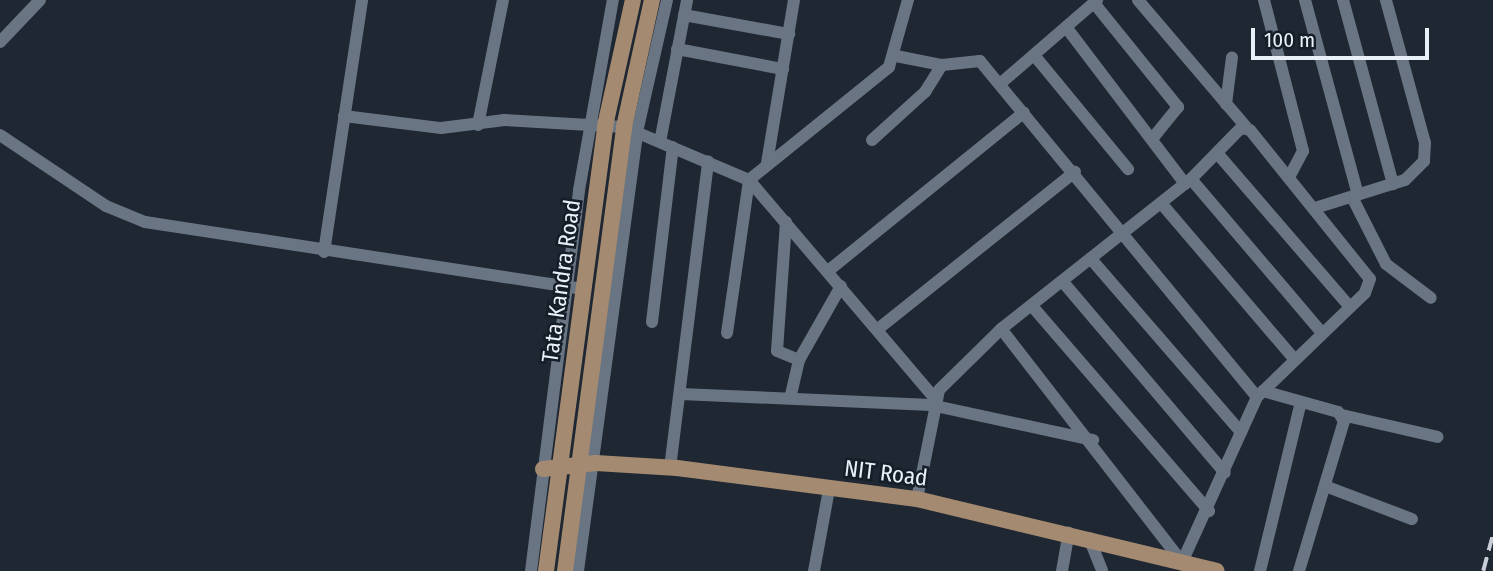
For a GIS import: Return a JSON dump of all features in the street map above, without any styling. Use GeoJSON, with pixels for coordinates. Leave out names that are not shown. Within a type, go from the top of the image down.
{"type":"FeatureCollection","features":[{"type":"Feature","properties":{"kind":"main road","name":"Tata Kandra Road"},"geometry":{"type":"LineString","coordinates":[[546,571],[550,469],[575,289],[595,194],[598,125],[633,0]]}},
{"type":"Feature","properties":{"kind":"main road","name":"Tata Kandra Road"},"geometry":{"type":"LineString","coordinates":[[565,571],[588,465],[630,130],[652,0]]}},
{"type":"Feature","properties":{"kind":"main road","name":"NIT Road"},"geometry":{"type":"LineString","coordinates":[[550,469],[588,465],[670,468],[917,499],[1069,533],[1211,570]]}},
{"type":"Feature","properties":{"kind":"street"},"geometry":{"type":"LineString","coordinates":[[0,42],[40,0]]}},
{"type":"Feature","properties":{"kind":"street"},"geometry":{"type":"LineString","coordinates":[[324,253],[362,0]]}},
{"type":"Feature","properties":{"kind":"street"},"geometry":{"type":"LineString","coordinates":[[478,125],[503,0]]}},
{"type":"Feature","properties":{"kind":"street"},"geometry":{"type":"LineString","coordinates":[[0,135],[124,215],[324,253],[575,289],[579,190],[598,125],[613,0]]}},
{"type":"Feature","properties":{"kind":"street"},"geometry":{"type":"LineString","coordinates":[[630,130],[667,0]]}},
{"type":"Feature","properties":{"kind":"street"},"geometry":{"type":"LineString","coordinates":[[660,142],[687,0]]}},
{"type":"Feature","properties":{"kind":"street"},"geometry":{"type":"LineString","coordinates":[[767,163],[794,0]]}},
{"type":"Feature","properties":{"kind":"street"},"geometry":{"type":"LineString","coordinates":[[727,333],[749,180],[897,56],[906,0]]}},
{"type":"Feature","properties":{"kind":"street"},"geometry":{"type":"LineString","coordinates":[[1001,329],[1093,440],[1182,562],[1209,511],[1241,432],[1260,394],[1370,286],[1367,271],[1139,0]]}},
{"type":"Feature","properties":{"kind":"street"},"geometry":{"type":"LineString","coordinates":[[1264,0],[1303,151],[1289,177]]}},
{"type":"Feature","properties":{"kind":"street"},"geometry":{"type":"LineString","coordinates":[[1305,0],[1355,196],[1386,264],[1432,298]]}},
{"type":"Feature","properties":{"kind":"street"},"geometry":{"type":"LineString","coordinates":[[1343,0],[1393,184]]}},
{"type":"Feature","properties":{"kind":"street"},"geometry":{"type":"LineString","coordinates":[[1315,208],[1412,176],[1426,152],[1385,0]]}},
{"type":"Feature","properties":{"kind":"street"},"geometry":{"type":"LineString","coordinates":[[1001,83],[1096,2],[1178,107],[1153,138]]}},
{"type":"Feature","properties":{"kind":"street"},"geometry":{"type":"LineString","coordinates":[[684,15],[789,34]]}},
{"type":"Feature","properties":{"kind":"street"},"geometry":{"type":"LineString","coordinates":[[1066,27],[1188,182],[1322,333]]}},
{"type":"Feature","properties":{"kind":"street"},"geometry":{"type":"LineString","coordinates":[[677,49],[783,69]]}},
{"type":"Feature","properties":{"kind":"street"},"geometry":{"type":"LineString","coordinates":[[1034,54],[1128,169]]}},
{"type":"Feature","properties":{"kind":"street"},"geometry":{"type":"LineString","coordinates":[[897,56],[942,65],[974,59],[1001,83],[1260,394],[1438,437]]}},
{"type":"Feature","properties":{"kind":"street"},"geometry":{"type":"LineString","coordinates":[[1226,104],[1232,57]]}},
{"type":"Feature","properties":{"kind":"street"},"geometry":{"type":"LineString","coordinates":[[872,140],[925,92],[942,65]]}},
{"type":"Feature","properties":{"kind":"street"},"geometry":{"type":"LineString","coordinates":[[828,271],[1024,112]]}},
{"type":"Feature","properties":{"kind":"street"},"geometry":{"type":"LineString","coordinates":[[344,116],[441,128],[478,125],[598,125],[630,130],[749,180],[878,330],[933,401]]}},
{"type":"Feature","properties":{"kind":"street"},"geometry":{"type":"LineString","coordinates":[[917,499],[933,401],[1001,329],[1127,233],[1188,182],[1246,127]]}},
{"type":"Feature","properties":{"kind":"street"},"geometry":{"type":"LineString","coordinates":[[652,322],[673,147]]}},
{"type":"Feature","properties":{"kind":"street"},"geometry":{"type":"LineString","coordinates":[[1217,153],[1349,306]]}},
{"type":"Feature","properties":{"kind":"street"},"geometry":{"type":"LineString","coordinates":[[670,468],[708,161]]}},
{"type":"Feature","properties":{"kind":"street"},"geometry":{"type":"LineString","coordinates":[[878,330],[1075,172]]}},
{"type":"Feature","properties":{"kind":"street"},"geometry":{"type":"LineString","coordinates":[[579,190],[595,194]]}},
{"type":"Feature","properties":{"kind":"street"},"geometry":{"type":"LineString","coordinates":[[1161,202],[1294,360]]}},
{"type":"Feature","properties":{"kind":"street"},"geometry":{"type":"LineString","coordinates":[[786,222],[777,351],[799,360]]}},
{"type":"Feature","properties":{"kind":"street"},"geometry":{"type":"LineString","coordinates":[[1091,258],[1241,432]]}},
{"type":"Feature","properties":{"kind":"street"},"geometry":{"type":"LineString","coordinates":[[1063,282],[1225,472]]}},
{"type":"Feature","properties":{"kind":"street"},"geometry":{"type":"LineString","coordinates":[[791,395],[799,360],[841,286]]}},
{"type":"Feature","properties":{"kind":"street"},"geometry":{"type":"LineString","coordinates":[[1032,306],[1209,511]]}},
{"type":"Feature","properties":{"kind":"street"},"geometry":{"type":"LineString","coordinates":[[681,394],[933,401],[1093,440]]}},
{"type":"Feature","properties":{"kind":"street"},"geometry":{"type":"LineString","coordinates":[[1260,571],[1301,402]]}},
{"type":"Feature","properties":{"kind":"street"},"geometry":{"type":"LineString","coordinates":[[1299,571],[1325,486],[1342,415]]}},
{"type":"Feature","properties":{"kind":"street"},"geometry":{"type":"LineString","coordinates":[[578,571],[588,465]]}},
{"type":"Feature","properties":{"kind":"street"},"geometry":{"type":"LineString","coordinates":[[531,571],[550,469]]}},
{"type":"Feature","properties":{"kind":"street"},"geometry":{"type":"LineString","coordinates":[[1325,486],[1412,519]]}},
{"type":"Feature","properties":{"kind":"street"},"geometry":{"type":"LineString","coordinates":[[817,570],[830,489]]}},
{"type":"Feature","properties":{"kind":"street"},"geometry":{"type":"LineString","coordinates":[[1062,571],[1069,533]]}},
{"type":"Feature","properties":{"kind":"street"},"geometry":{"type":"LineString","coordinates":[[1089,538],[1102,571]]}},
{"type":"Feature","properties":{"kind":"railway"},"geometry":{"type":"LineString","coordinates":[[1483,571],[1493,533]]}}]}
